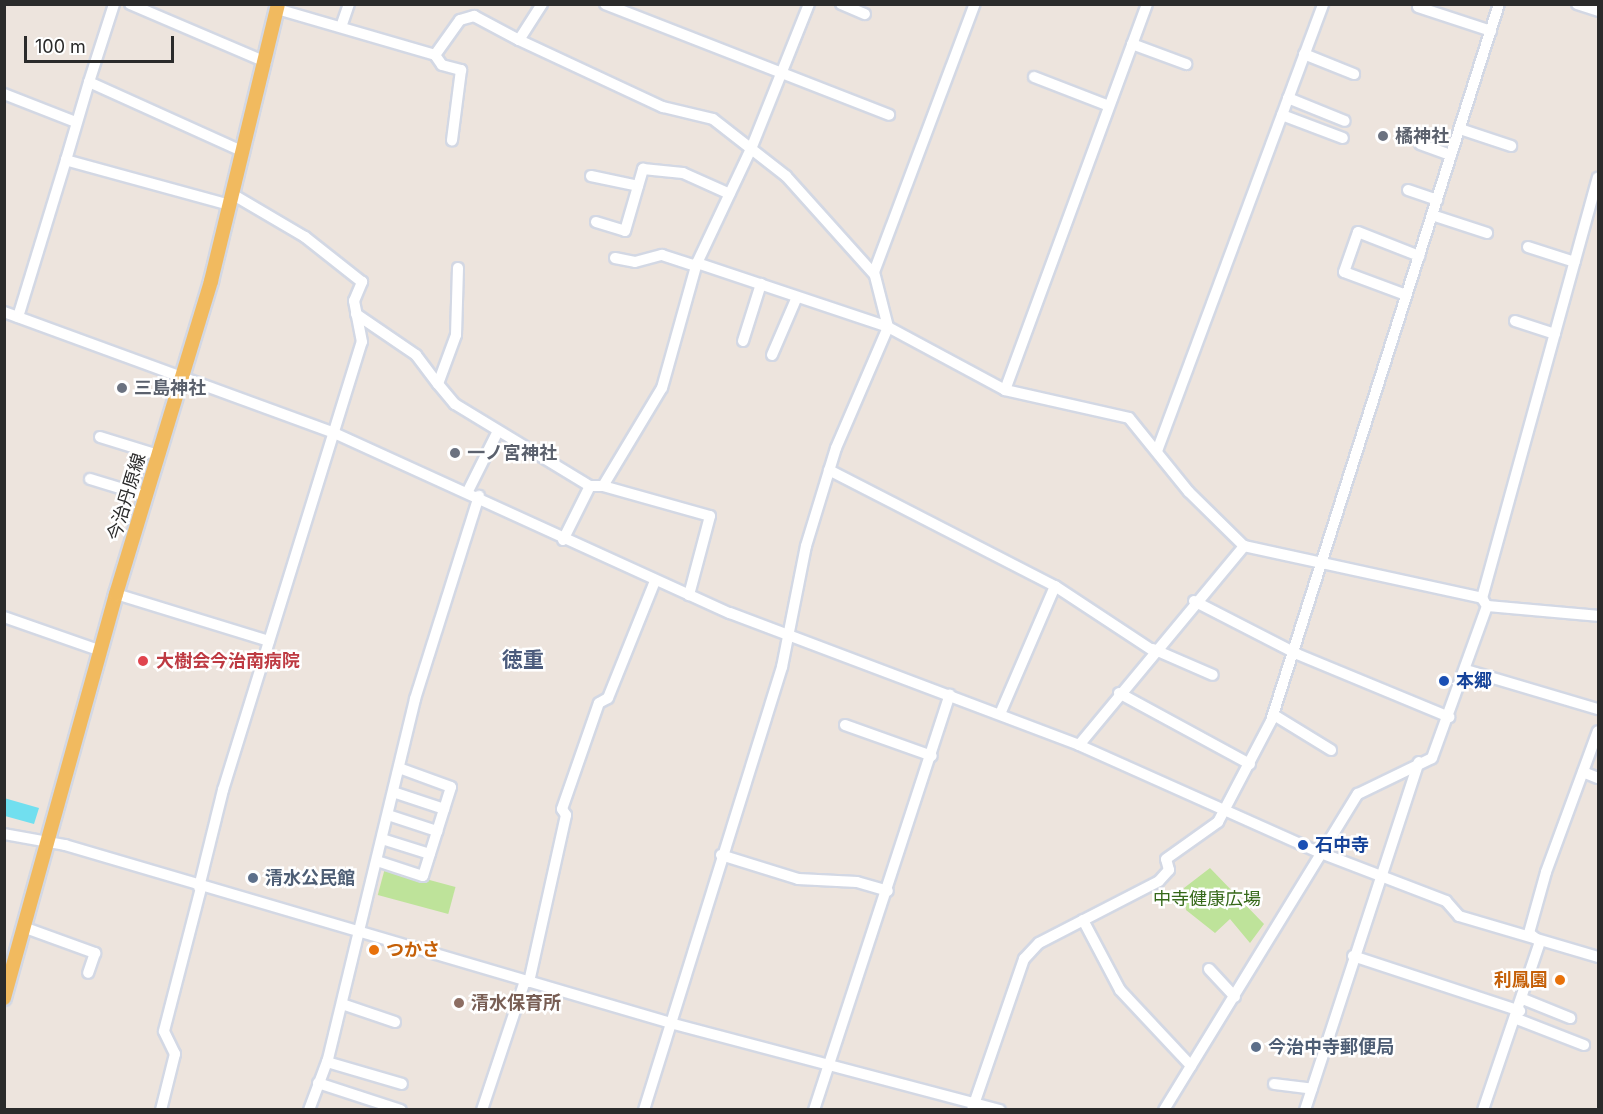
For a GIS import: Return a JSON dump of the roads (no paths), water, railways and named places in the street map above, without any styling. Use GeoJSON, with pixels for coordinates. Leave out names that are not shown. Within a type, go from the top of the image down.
{"type":"FeatureCollection","features":[{"type":"Feature","properties":{"kind":"main road","name":"今治丹原線"},"geometry":{"type":"LineString","coordinates":[[4,998],[116,594],[182,377],[231,200],[266,62],[277,7]]}},
{"type":"Feature","properties":{"kind":"street"},"geometry":{"type":"LineString","coordinates":[[18,317],[114,4]]}},
{"type":"Feature","properties":{"kind":"street"},"geometry":{"type":"LineString","coordinates":[[129,4],[266,62]]}},
{"type":"Feature","properties":{"kind":"street"},"geometry":{"type":"LineString","coordinates":[[341,27],[349,4]]}},
{"type":"Feature","properties":{"kind":"street"},"geometry":{"type":"LineString","coordinates":[[519,40],[542,4]]}},
{"type":"Feature","properties":{"kind":"street"},"geometry":{"type":"LineString","coordinates":[[605,4],[889,115]]}},
{"type":"Feature","properties":{"kind":"street"},"geometry":{"type":"LineString","coordinates":[[603,486],[662,387],[697,264],[751,149],[809,4]]}},
{"type":"Feature","properties":{"kind":"street"},"geometry":{"type":"LineString","coordinates":[[841,4],[865,14]]}},
{"type":"Feature","properties":{"kind":"street"},"geometry":{"type":"LineString","coordinates":[[874,274],[975,4]]}},
{"type":"Feature","properties":{"kind":"street"},"geometry":{"type":"LineString","coordinates":[[1005,390],[1147,4]]}},
{"type":"Feature","properties":{"kind":"street"},"geometry":{"type":"LineString","coordinates":[[1158,451],[1323,4]]}},
{"type":"Feature","properties":{"kind":"street"},"geometry":{"type":"LineString","coordinates":[[973,1106],[1024,959],[1039,943],[1159,881],[1169,870],[1166,859],[1218,822],[1227,809],[1274,715],[1297,654],[1320,561],[1499,4]]}},
{"type":"Feature","properties":{"kind":"street"},"geometry":{"type":"LineString","coordinates":[[1577,4],[1599,10]]}},
{"type":"Feature","properties":{"kind":"street"},"geometry":{"type":"LineString","coordinates":[[277,7],[435,55],[442,64],[461,70],[452,140]]}},
{"type":"Feature","properties":{"kind":"street"},"geometry":{"type":"LineString","coordinates":[[1418,7],[1491,31]]}},
{"type":"Feature","properties":{"kind":"street"},"geometry":{"type":"LineString","coordinates":[[435,55],[460,20],[474,16],[519,40],[663,107],[713,119],[786,176],[874,274],[888,327],[829,470],[787,637],[721,855],[674,1024],[644,1110]]}},
{"type":"Feature","properties":{"kind":"street"},"geometry":{"type":"LineString","coordinates":[[1132,44],[1186,64]]}},
{"type":"Feature","properties":{"kind":"street"},"geometry":{"type":"LineString","coordinates":[[1304,54],[1354,74]]}},
{"type":"Feature","properties":{"kind":"street"},"geometry":{"type":"LineString","coordinates":[[1034,77],[1109,106]]}},
{"type":"Feature","properties":{"kind":"street"},"geometry":{"type":"LineString","coordinates":[[89,82],[244,152]]}},
{"type":"Feature","properties":{"kind":"street"},"geometry":{"type":"LineString","coordinates":[[4,94],[76,122]]}},
{"type":"Feature","properties":{"kind":"street"},"geometry":{"type":"LineString","coordinates":[[1288,98],[1345,121]]}},
{"type":"Feature","properties":{"kind":"street"},"geometry":{"type":"LineString","coordinates":[[1282,115],[1343,138]]}},
{"type":"Feature","properties":{"kind":"street"},"geometry":{"type":"LineString","coordinates":[[1460,129],[1511,146]]}},
{"type":"Feature","properties":{"kind":"street"},"geometry":{"type":"LineString","coordinates":[[1420,144],[1451,155]]}},
{"type":"Feature","properties":{"kind":"street"},"geometry":{"type":"LineString","coordinates":[[66,160],[231,200],[305,237],[362,282],[356,314],[360,361],[332,432],[269,641],[200,887],[164,1031],[175,1054],[161,1110]]}},
{"type":"Feature","properties":{"kind":"street"},"geometry":{"type":"LineString","coordinates":[[596,222],[625,231],[643,169],[663,168],[730,194]]}},
{"type":"Feature","properties":{"kind":"street"},"geometry":{"type":"LineString","coordinates":[[591,176],[638,186]]}},
{"type":"Feature","properties":{"kind":"street"},"geometry":{"type":"LineString","coordinates":[[1164,1110],[1358,794],[1419,762],[1432,758],[1466,670],[1599,178]]}},
{"type":"Feature","properties":{"kind":"street"},"geometry":{"type":"LineString","coordinates":[[1408,190],[1437,200]]}},
{"type":"Feature","properties":{"kind":"street"},"geometry":{"type":"LineString","coordinates":[[1432,215],[1488,233]]}},
{"type":"Feature","properties":{"kind":"street"},"geometry":{"type":"LineString","coordinates":[[1406,295],[1344,272],[1358,232],[1419,256]]}},
{"type":"Feature","properties":{"kind":"street"},"geometry":{"type":"LineString","coordinates":[[1528,247],[1575,262]]}},
{"type":"Feature","properties":{"kind":"street"},"geometry":{"type":"LineString","coordinates":[[615,258],[635,262],[662,255],[762,284],[888,327],[1005,390],[1129,418],[1189,492],[1244,546],[1320,561],[1484,602],[1599,616]]}},
{"type":"Feature","properties":{"kind":"street"},"geometry":{"type":"LineString","coordinates":[[438,384],[456,334],[458,268]]}},
{"type":"Feature","properties":{"kind":"street"},"geometry":{"type":"LineString","coordinates":[[743,341],[762,284]]}},
{"type":"Feature","properties":{"kind":"street"},"geometry":{"type":"LineString","coordinates":[[772,356],[797,297]]}},
{"type":"Feature","properties":{"kind":"street"},"geometry":{"type":"LineString","coordinates":[[4,312],[332,432],[479,496],[563,540],[655,581],[787,637],[950,695],[1079,745],[1227,809],[1321,853],[1446,901],[1459,916],[1486,926],[1529,933],[1599,957]]}},
{"type":"Feature","properties":{"kind":"street"},"geometry":{"type":"LineString","coordinates":[[356,314],[416,355],[455,404],[590,486],[603,486],[710,516],[688,595]]}},
{"type":"Feature","properties":{"kind":"street"},"geometry":{"type":"LineString","coordinates":[[1515,321],[1555,334]]}},
{"type":"Feature","properties":{"kind":"street"},"geometry":{"type":"LineString","coordinates":[[468,491],[498,431]]}},
{"type":"Feature","properties":{"kind":"street"},"geometry":{"type":"LineString","coordinates":[[100,437],[158,455]]}},
{"type":"Feature","properties":{"kind":"street"},"geometry":{"type":"LineString","coordinates":[[829,470],[1055,586],[1152,650],[1213,675]]}},
{"type":"Feature","properties":{"kind":"street"},"geometry":{"type":"LineString","coordinates":[[90,479],[146,496]]}},
{"type":"Feature","properties":{"kind":"street"},"geometry":{"type":"LineString","coordinates":[[563,540],[590,486]]}},
{"type":"Feature","properties":{"kind":"street"},"geometry":{"type":"LineString","coordinates":[[309,1110],[327,1062],[399,768],[479,496]]}},
{"type":"Feature","properties":{"kind":"street"},"geometry":{"type":"LineString","coordinates":[[1079,745],[1152,650],[1244,546]]}},
{"type":"Feature","properties":{"kind":"street"},"geometry":{"type":"LineString","coordinates":[[482,1110],[527,982],[566,815],[562,809],[599,703],[608,698],[655,581]]}},
{"type":"Feature","properties":{"kind":"street"},"geometry":{"type":"LineString","coordinates":[[1000,714],[1055,586]]}},
{"type":"Feature","properties":{"kind":"street"},"geometry":{"type":"LineString","coordinates":[[116,594],[269,641]]}},
{"type":"Feature","properties":{"kind":"street"},"geometry":{"type":"LineString","coordinates":[[1194,601],[1297,654],[1449,717]]}},
{"type":"Feature","properties":{"kind":"street"},"geometry":{"type":"LineString","coordinates":[[4,617],[101,651]]}},
{"type":"Feature","properties":{"kind":"street"},"geometry":{"type":"LineString","coordinates":[[1466,670],[1599,709]]}},
{"type":"Feature","properties":{"kind":"street"},"geometry":{"type":"LineString","coordinates":[[1119,693],[1250,764]]}},
{"type":"Feature","properties":{"kind":"street"},"geometry":{"type":"LineString","coordinates":[[814,1110],[888,891],[950,695]]}},
{"type":"Feature","properties":{"kind":"street"},"geometry":{"type":"LineString","coordinates":[[1274,715],[1331,750]]}},
{"type":"Feature","properties":{"kind":"street"},"geometry":{"type":"LineString","coordinates":[[845,725],[932,756]]}},
{"type":"Feature","properties":{"kind":"street"},"geometry":{"type":"LineString","coordinates":[[1529,933],[1599,731]]}},
{"type":"Feature","properties":{"kind":"street"},"geometry":{"type":"LineString","coordinates":[[1305,1110],[1353,956],[1419,762]]}},
{"type":"Feature","properties":{"kind":"street"},"geometry":{"type":"LineString","coordinates":[[377,861],[423,876],[451,787],[399,768]]}},
{"type":"Feature","properties":{"kind":"street"},"geometry":{"type":"LineString","coordinates":[[1583,772],[1599,778]]}},
{"type":"Feature","properties":{"kind":"street"},"geometry":{"type":"LineString","coordinates":[[393,792],[444,809]]}},
{"type":"Feature","properties":{"kind":"street"},"geometry":{"type":"LineString","coordinates":[[388,815],[437,831]]}},
{"type":"Feature","properties":{"kind":"street"},"geometry":{"type":"LineString","coordinates":[[4,834],[46,843],[674,1024],[973,1106],[1000,1110]]}},
{"type":"Feature","properties":{"kind":"street"},"geometry":{"type":"LineString","coordinates":[[382,839],[430,854]]}},
{"type":"Feature","properties":{"kind":"street"},"geometry":{"type":"LineString","coordinates":[[721,855],[798,879],[857,882],[888,891]]}},
{"type":"Feature","properties":{"kind":"street"},"geometry":{"type":"LineString","coordinates":[[1083,920],[1120,990],[1191,1066]]}},
{"type":"Feature","properties":{"kind":"street"},"geometry":{"type":"LineString","coordinates":[[23,927],[96,953],[88,974]]}},
{"type":"Feature","properties":{"kind":"street"},"geometry":{"type":"LineString","coordinates":[[1483,1110],[1518,1015],[1540,942],[1529,933]]}},
{"type":"Feature","properties":{"kind":"street"},"geometry":{"type":"LineString","coordinates":[[1353,956],[1518,1015],[1584,1045]]}},
{"type":"Feature","properties":{"kind":"street"},"geometry":{"type":"LineString","coordinates":[[1209,969],[1234,997]]}},
{"type":"Feature","properties":{"kind":"street"},"geometry":{"type":"LineString","coordinates":[[1523,999],[1570,1018]]}},
{"type":"Feature","properties":{"kind":"street"},"geometry":{"type":"LineString","coordinates":[[342,1004],[395,1022]]}},
{"type":"Feature","properties":{"kind":"street"},"geometry":{"type":"LineString","coordinates":[[327,1062],[402,1084]]}},
{"type":"Feature","properties":{"kind":"street"},"geometry":{"type":"LineString","coordinates":[[318,1083],[401,1110]]}},
{"type":"Feature","properties":{"kind":"street"},"geometry":{"type":"LineString","coordinates":[[1275,1084],[1312,1089]]}},
{"type":"Feature","properties":{"kind":"water"},"geometry":{"type":"Polygon","coordinates":[[[4,798],[39,808],[34,824],[5,816],[4,798]]]}},
{"type":"Feature","properties":{"kind":"place","name":"橘神社"},"geometry":{"type":"Point","coordinates":[1383,136]}},
{"type":"Feature","properties":{"kind":"place","name":"三島神社"},"geometry":{"type":"Point","coordinates":[122,388]}},
{"type":"Feature","properties":{"kind":"place","name":"一ノ宮神社"},"geometry":{"type":"Point","coordinates":[455,453]}},
{"type":"Feature","properties":{"kind":"place","name":"大樹会今治南病院"},"geometry":{"type":"Point","coordinates":[143,661]}},
{"type":"Feature","properties":{"kind":"place","name":"本郷"},"geometry":{"type":"Point","coordinates":[1444,681]}},
{"type":"Feature","properties":{"kind":"place","name":"石中寺"},"geometry":{"type":"Point","coordinates":[1303,845]}},
{"type":"Feature","properties":{"kind":"place","name":"清水公民館"},"geometry":{"type":"Point","coordinates":[253,878]}},
{"type":"Feature","properties":{"kind":"place","name":"つかさ"},"geometry":{"type":"Point","coordinates":[374,950]}},
{"type":"Feature","properties":{"kind":"place","name":"利鳳園"},"geometry":{"type":"Point","coordinates":[1560,980]}},
{"type":"Feature","properties":{"kind":"place","name":"清水保育所"},"geometry":{"type":"Point","coordinates":[459,1003]}},
{"type":"Feature","properties":{"kind":"place","name":"今治中寺郵便局"},"geometry":{"type":"Point","coordinates":[1256,1047]}},
{"type":"Feature","properties":{"kind":"district","name":"徳重"},"geometry":{"type":"Point","coordinates":[523,660]}},
{"type":"Feature","properties":{"kind":"park label","name":"中寺健康広場"},"geometry":{"type":"Point","coordinates":[1207,899]}}]}
